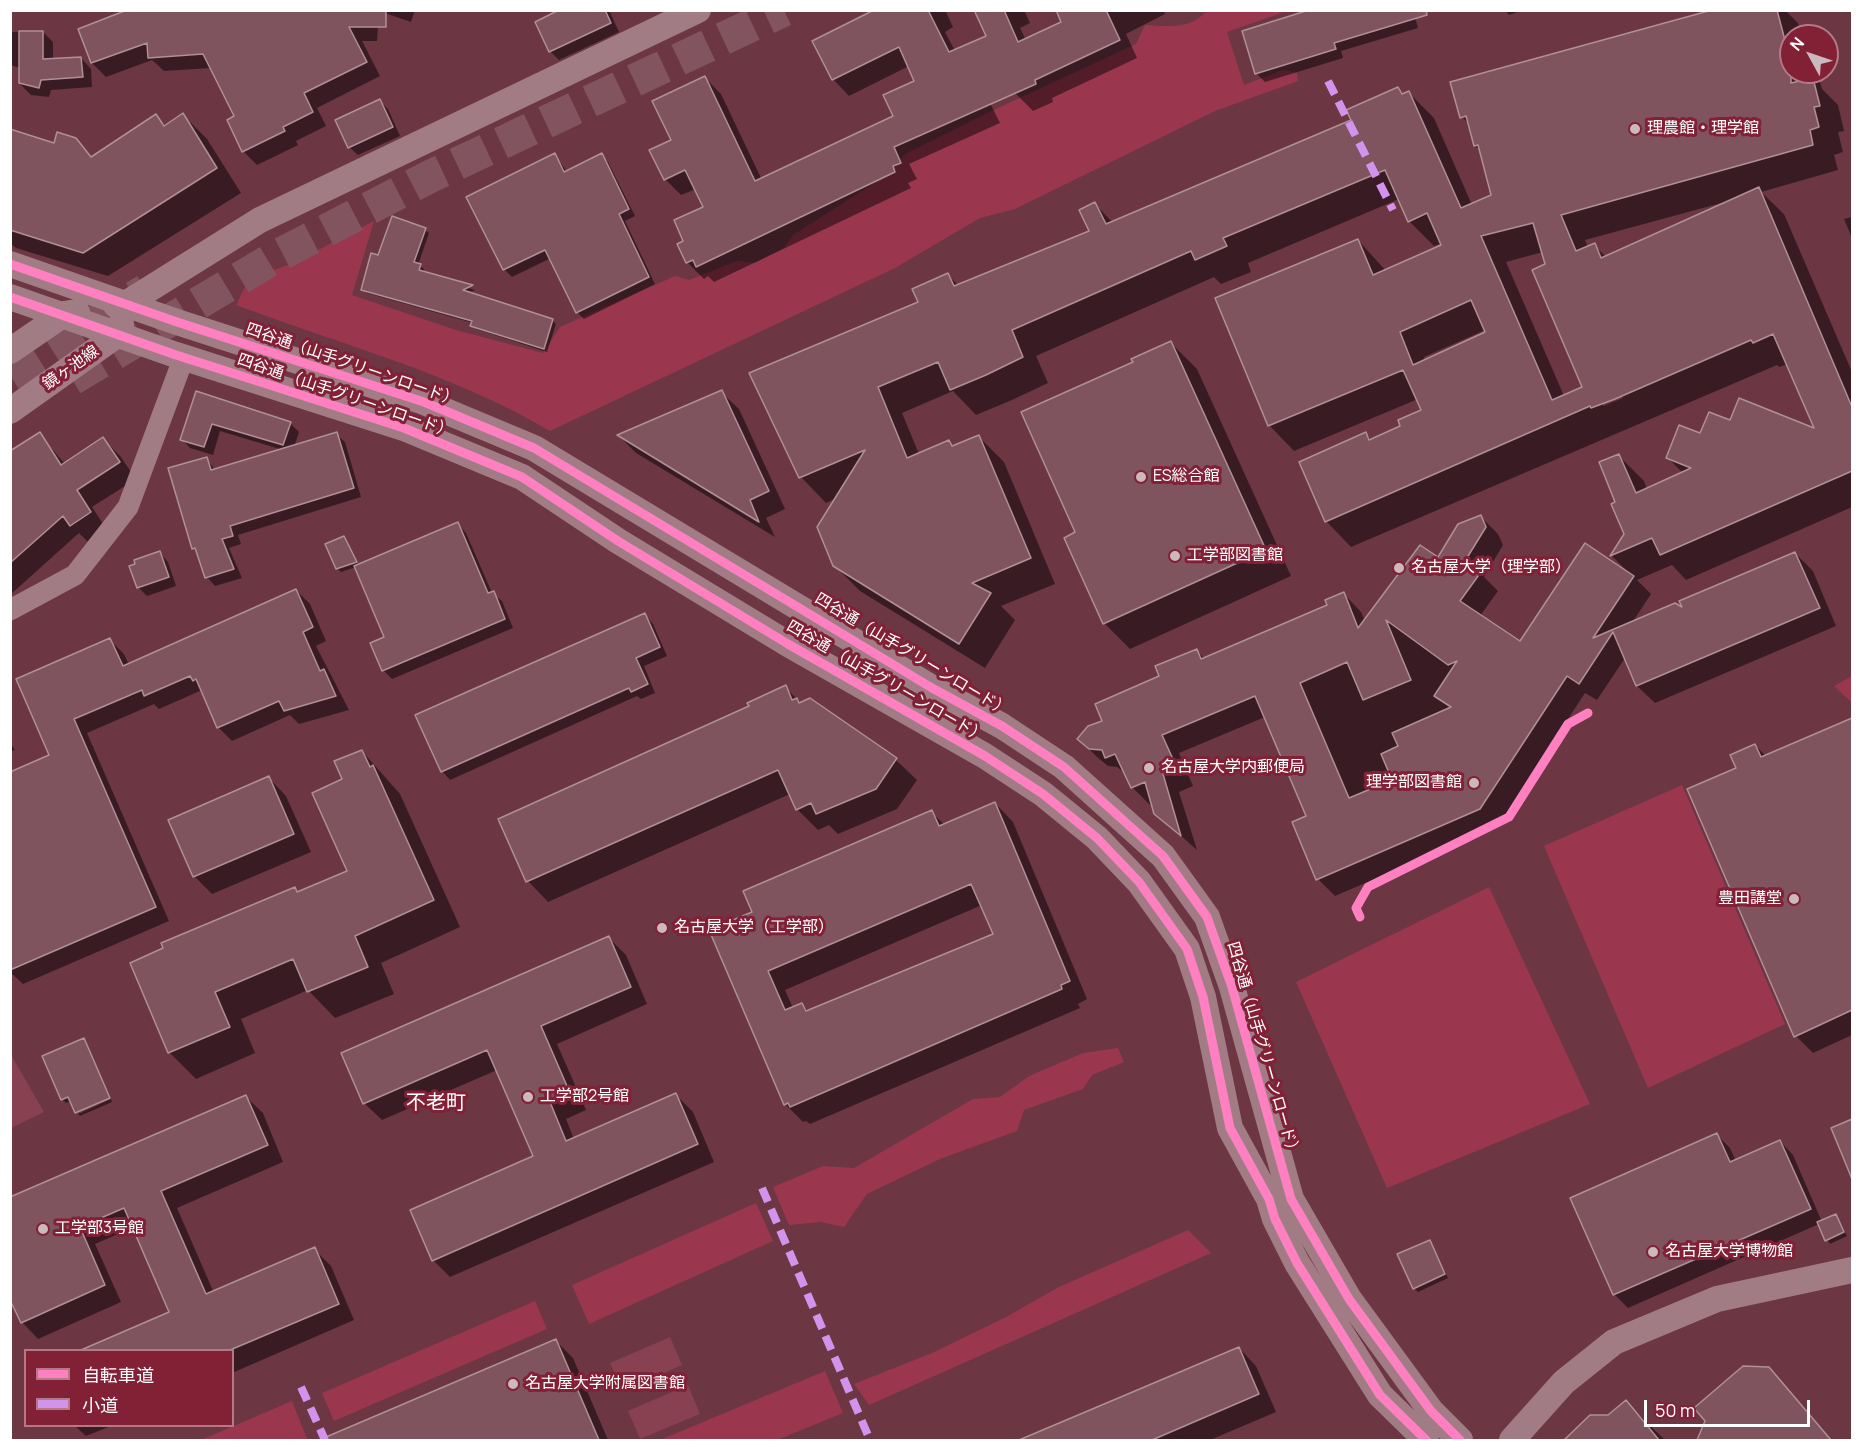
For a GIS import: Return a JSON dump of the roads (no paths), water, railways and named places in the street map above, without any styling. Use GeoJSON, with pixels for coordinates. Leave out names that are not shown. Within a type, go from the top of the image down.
{"type":"FeatureCollection","features":[{"type":"Feature","properties":{"kind":"street"},"geometry":{"type":"LineString","coordinates":[[10,351],[64,314],[127,303],[260,220],[669,16],[698,10]]}},
{"type":"Feature","properties":{"kind":"street","name":"四谷通（山手グリーンロード）"},"geometry":{"type":"LineString","coordinates":[[10,264],[177,322],[424,402],[534,448],[932,688],[1002,726],[1064,767],[1163,856],[1207,917],[1232,987],[1291,1198],[1356,1309],[1431,1411],[1460,1440]]}},
{"type":"Feature","properties":{"kind":"street","name":"四谷通 （山手グリーンロード）"},"geometry":{"type":"LineString","coordinates":[[10,297],[64,314],[117,335],[404,428],[522,477],[618,541],[778,638],[985,756],[1043,794],[1097,838],[1138,882],[1187,948],[1203,997],[1230,1128],[1269,1200],[1275,1219],[1297,1263],[1380,1395],[1426,1440]]}},
{"type":"Feature","properties":{"kind":"street"},"geometry":{"type":"LineString","coordinates":[[117,335],[127,303]]}},
{"type":"Feature","properties":{"kind":"street","name":"鏡ヶ池線"},"geometry":{"type":"LineString","coordinates":[[10,411],[117,335]]}},
{"type":"Feature","properties":{"kind":"street"},"geometry":{"type":"LineString","coordinates":[[10,610],[75,575],[128,507],[184,357]]}},
{"type":"Feature","properties":{"kind":"street"},"geometry":{"type":"LineString","coordinates":[[1512,1440],[1564,1382],[1614,1342],[1717,1299],[1852,1270]]}},
{"type":"Feature","properties":{"kind":"tunnel"},"geometry":{"type":"LineString","coordinates":[[72,379],[277,256],[431,176],[784,10]]}},
{"type":"Feature","properties":{"kind":"tunnel"},"geometry":{"type":"LineString","coordinates":[[10,375],[146,290]]}},
{"type":"Feature","properties":{"kind":"place","name":"理農館・理学館"},"geometry":{"type":"Point","coordinates":[1635,129]}},
{"type":"Feature","properties":{"kind":"place","name":"ES総合館"},"geometry":{"type":"Point","coordinates":[1141,477]}},
{"type":"Feature","properties":{"kind":"place","name":"工学部図書館"},"geometry":{"type":"Point","coordinates":[1175,556]}},
{"type":"Feature","properties":{"kind":"place","name":"名古屋大学（理学部）"},"geometry":{"type":"Point","coordinates":[1399,568]}},
{"type":"Feature","properties":{"kind":"place","name":"名古屋大学内郵便局"},"geometry":{"type":"Point","coordinates":[1149,768]}},
{"type":"Feature","properties":{"kind":"place","name":"理学部図書館"},"geometry":{"type":"Point","coordinates":[1474,783]}},
{"type":"Feature","properties":{"kind":"place","name":"豊田講堂"},"geometry":{"type":"Point","coordinates":[1794,899]}},
{"type":"Feature","properties":{"kind":"place","name":"名古屋大学（工学部）"},"geometry":{"type":"Point","coordinates":[662,928]}},
{"type":"Feature","properties":{"kind":"place","name":"工学部2号館"},"geometry":{"type":"Point","coordinates":[528,1097]}},
{"type":"Feature","properties":{"kind":"place","name":"工学部3号館"},"geometry":{"type":"Point","coordinates":[43,1229]}},
{"type":"Feature","properties":{"kind":"place","name":"名古屋大学博物館"},"geometry":{"type":"Point","coordinates":[1653,1252]}},
{"type":"Feature","properties":{"kind":"place","name":"名古屋大学附属図書館"},"geometry":{"type":"Point","coordinates":[513,1384]}},
{"type":"Feature","properties":{"kind":"district","name":"不老町"},"geometry":{"type":"Point","coordinates":[436,1103]}}]}
